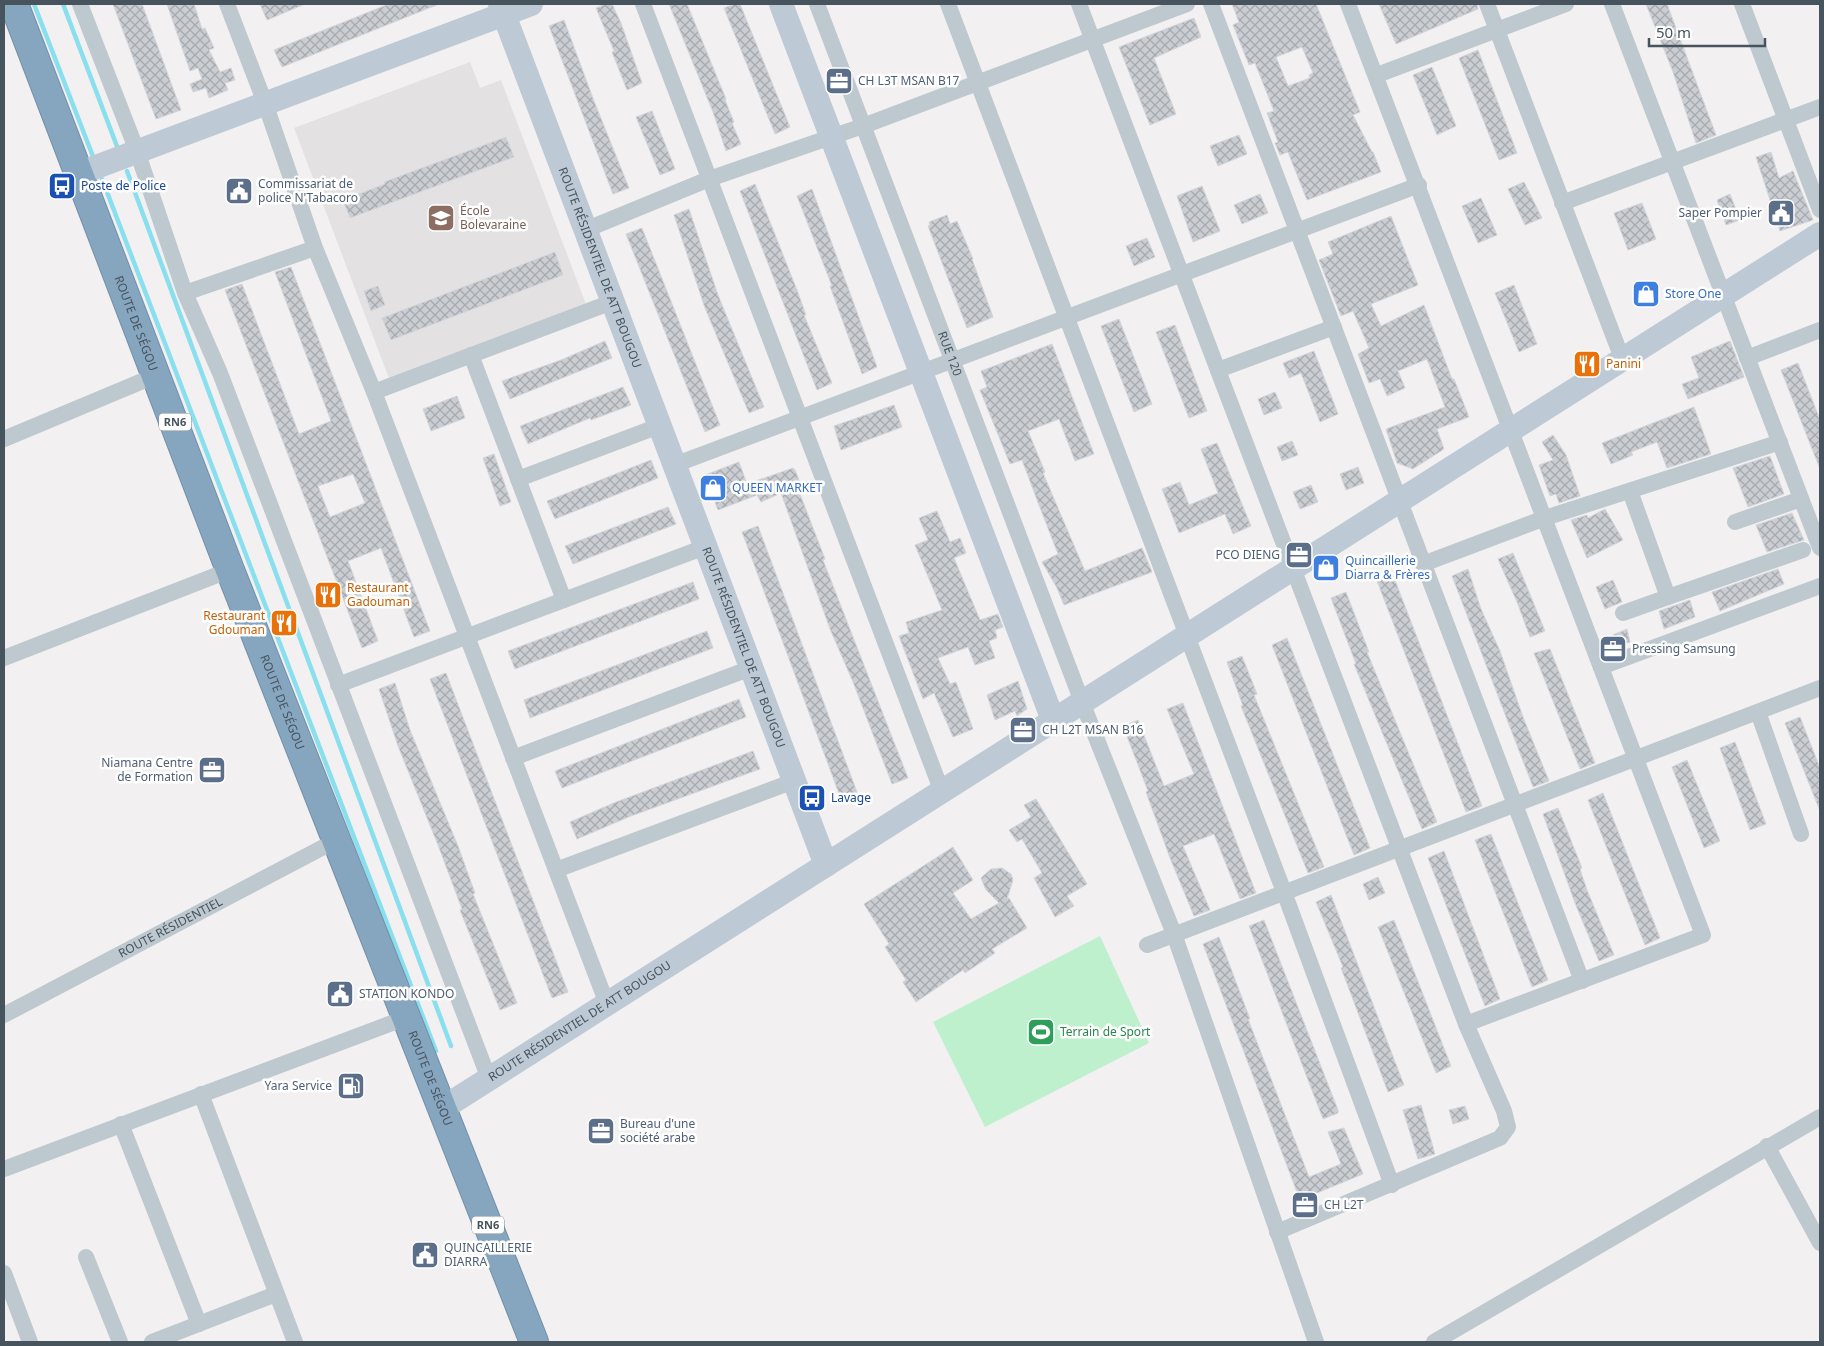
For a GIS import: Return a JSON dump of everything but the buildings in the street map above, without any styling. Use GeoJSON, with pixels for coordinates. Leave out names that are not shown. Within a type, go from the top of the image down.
{"type":"FeatureCollection","features":[{"type":"Feature","properties":{"kind":"highway","name":"ROUTE DE SÉGOU"},"geometry":{"type":"LineString","coordinates":[[14,4],[158,375],[230,570],[335,841],[408,1017],[534,1342]]}},
{"type":"Feature","properties":{"kind":"street"},"geometry":{"type":"LineString","coordinates":[[80,4],[137,151],[185,293],[220,373],[489,1079]]}},
{"type":"Feature","properties":{"kind":"street"},"geometry":{"type":"LineString","coordinates":[[227,4],[265,103],[315,248],[374,392],[607,1004]]}},
{"type":"Feature","properties":{"kind":"street"},"geometry":{"type":"LineString","coordinates":[[80,173],[265,103],[502,9],[531,4]]}},
{"type":"Feature","properties":{"kind":"street"},"geometry":{"type":"LineString","coordinates":[[643,4],[942,792]]}},
{"type":"Feature","properties":{"kind":"street"},"geometry":{"type":"LineString","coordinates":[[781,4],[1053,720]]}},
{"type":"Feature","properties":{"kind":"street","name":"RUE 120"},"geometry":{"type":"LineString","coordinates":[[817,4],[1082,702],[1174,934],[1316,1342]]}},
{"type":"Feature","properties":{"kind":"street"},"geometry":{"type":"LineString","coordinates":[[948,4],[1284,892],[1392,1185]]}},
{"type":"Feature","properties":{"kind":"street"},"geometry":{"type":"LineString","coordinates":[[1079,4],[1399,849],[1466,1024],[1504,1111],[1508,1128],[1500,1138],[1277,1232]]}},
{"type":"Feature","properties":{"kind":"street"},"geometry":{"type":"LineString","coordinates":[[585,230],[709,179],[862,126],[1187,4]]}},
{"type":"Feature","properties":{"kind":"street"},"geometry":{"type":"LineString","coordinates":[[1211,4],[1582,981]]}},
{"type":"Feature","properties":{"kind":"street"},"geometry":{"type":"LineString","coordinates":[[1348,4],[1377,75],[1703,935],[1466,1024]]}},
{"type":"Feature","properties":{"kind":"street"},"geometry":{"type":"LineString","coordinates":[[1487,4],[1623,361]]}},
{"type":"Feature","properties":{"kind":"street"},"geometry":{"type":"LineString","coordinates":[[1377,75],[1566,4]]}},
{"type":"Feature","properties":{"kind":"street"},"geometry":{"type":"LineString","coordinates":[[1612,4],[1820,548]]}},
{"type":"Feature","properties":{"kind":"street"},"geometry":{"type":"LineString","coordinates":[[1742,4],[1820,210]]}},
{"type":"Feature","properties":{"kind":"street","name":"ROUTE RÉSIDENTIEL DE ATT BOUGOU"},"geometry":{"type":"LineString","coordinates":[[443,1108],[826,865],[502,9]]}},
{"type":"Feature","properties":{"kind":"street"},"geometry":{"type":"LineString","coordinates":[[1562,203],[1820,107]]}},
{"type":"Feature","properties":{"kind":"street"},"geometry":{"type":"LineString","coordinates":[[674,465],[1418,185]]}},
{"type":"Feature","properties":{"kind":"street"},"geometry":{"type":"LineString","coordinates":[[826,865],[1623,361],[1820,234]]}},
{"type":"Feature","properties":{"kind":"street"},"geometry":{"type":"LineString","coordinates":[[185,293],[315,248]]}},
{"type":"Feature","properties":{"kind":"street"},"geometry":{"type":"LineString","coordinates":[[374,392],[612,302]]}},
{"type":"Feature","properties":{"kind":"street"},"geometry":{"type":"LineString","coordinates":[[1218,370],[1334,327]]}},
{"type":"Feature","properties":{"kind":"street"},"geometry":{"type":"LineString","coordinates":[[1748,358],[1820,330]]}},
{"type":"Feature","properties":{"kind":"street"},"geometry":{"type":"LineString","coordinates":[[471,355],[564,600]]}},
{"type":"Feature","properties":{"kind":"street"},"geometry":{"type":"LineString","coordinates":[[4,439],[158,375]]}},
{"type":"Feature","properties":{"kind":"street"},"geometry":{"type":"LineString","coordinates":[[518,479],[659,426]]}},
{"type":"Feature","properties":{"kind":"street"},"geometry":{"type":"LineString","coordinates":[[1423,564],[1545,518],[1780,442]]}},
{"type":"Feature","properties":{"kind":"street"},"geometry":{"type":"LineString","coordinates":[[1630,491],[1668,597]]}},
{"type":"Feature","properties":{"kind":"street"},"geometry":{"type":"LineString","coordinates":[[1735,522],[1801,499]]}},
{"type":"Feature","properties":{"kind":"street"},"geometry":{"type":"LineString","coordinates":[[338,684],[705,547]]}},
{"type":"Feature","properties":{"kind":"street"},"geometry":{"type":"LineString","coordinates":[[1622,613],[1803,550]]}},
{"type":"Feature","properties":{"kind":"street"},"geometry":{"type":"LineString","coordinates":[[4,658],[230,570]]}},
{"type":"Feature","properties":{"kind":"street"},"geometry":{"type":"LineString","coordinates":[[1601,667],[1820,586]]}},
{"type":"Feature","properties":{"kind":"street"},"geometry":{"type":"LineString","coordinates":[[513,758],[751,668]]}},
{"type":"Feature","properties":{"kind":"street"},"geometry":{"type":"LineString","coordinates":[[1147,944],[1820,688]]}},
{"type":"Feature","properties":{"kind":"street"},"geometry":{"type":"LineString","coordinates":[[1758,712],[1801,834]]}},
{"type":"Feature","properties":{"kind":"street"},"geometry":{"type":"LineString","coordinates":[[556,870],[794,781]]}},
{"type":"Feature","properties":{"kind":"street","name":"ROUTE RÉSIDENTIEL"},"geometry":{"type":"LineString","coordinates":[[4,1015],[335,841]]}},
{"type":"Feature","properties":{"kind":"street"},"geometry":{"type":"LineString","coordinates":[[4,1169],[408,1017]]}},
{"type":"Feature","properties":{"kind":"street"},"geometry":{"type":"LineString","coordinates":[[201,1094],[295,1342]]}},
{"type":"Feature","properties":{"kind":"street"},"geometry":{"type":"LineString","coordinates":[[1434,1342],[1601,1243],[1676,1202],[1767,1146],[1820,1118]]}},
{"type":"Feature","properties":{"kind":"street"},"geometry":{"type":"LineString","coordinates":[[121,1124],[199,1324]]}},
{"type":"Feature","properties":{"kind":"street"},"geometry":{"type":"LineString","coordinates":[[1767,1146],[1820,1243]]}},
{"type":"Feature","properties":{"kind":"street"},"geometry":{"type":"LineString","coordinates":[[86,1257],[120,1342]]}},
{"type":"Feature","properties":{"kind":"street"},"geometry":{"type":"LineString","coordinates":[[4,1273],[30,1342]]}},
{"type":"Feature","properties":{"kind":"street"},"geometry":{"type":"LineString","coordinates":[[152,1342],[276,1294]]}},
{"type":"Feature","properties":{"kind":"shaded area","name":"École Bolevaraine"},"geometry":{"type":"Polygon","coordinates":[[[470,62],[480,88],[501,80],[587,307],[390,381],[294,128],[470,62]]]}},
{"type":"Feature","properties":{"kind":"green space","name":"Terrain de Sport"},"geometry":{"type":"Polygon","coordinates":[[[1100,936],[1149,1043],[985,1127],[933,1022],[1100,936]]]}},
{"type":"Feature","properties":{"kind":"waterway"},"geometry":{"type":"LineString","coordinates":[[34,4],[94,159]]}},
{"type":"Feature","properties":{"kind":"waterway"},"geometry":{"type":"LineString","coordinates":[[63,4],[118,149]]}},
{"type":"Feature","properties":{"kind":"waterway"},"geometry":{"type":"LineString","coordinates":[[127,171],[451,1046]]}},
{"type":"Feature","properties":{"kind":"waterway"},"geometry":{"type":"LineString","coordinates":[[102,179],[436,1051]]}},
{"type":"Feature","properties":{"kind":"place","name":"CH L3T MSAN B17"},"geometry":{"type":"Point","coordinates":[839,81]}},
{"type":"Feature","properties":{"kind":"place","name":"Poste de Police"},"geometry":{"type":"Point","coordinates":[62,186]}},
{"type":"Feature","properties":{"kind":"place","name":"Commissariat de police N'Tabacoro"},"geometry":{"type":"Point","coordinates":[239,191]}},
{"type":"Feature","properties":{"kind":"place","name":"Saper Pompier"},"geometry":{"type":"Point","coordinates":[1781,213]}},
{"type":"Feature","properties":{"kind":"place","name":"École Bolevaraine"},"geometry":{"type":"Point","coordinates":[441,218]}},
{"type":"Feature","properties":{"kind":"place","name":"Store One"},"geometry":{"type":"Point","coordinates":[1646,294]}},
{"type":"Feature","properties":{"kind":"place","name":"Panini"},"geometry":{"type":"Point","coordinates":[1587,364]}},
{"type":"Feature","properties":{"kind":"place","name":"QUEEN MARKET"},"geometry":{"type":"Point","coordinates":[713,488]}},
{"type":"Feature","properties":{"kind":"place","name":"PCO DIENG"},"geometry":{"type":"Point","coordinates":[1299,555]}},
{"type":"Feature","properties":{"kind":"place","name":"Quincaillerie Diarra & Frères"},"geometry":{"type":"Point","coordinates":[1326,568]}},
{"type":"Feature","properties":{"kind":"place","name":"Restaurant Gadouman"},"geometry":{"type":"Point","coordinates":[328,595]}},
{"type":"Feature","properties":{"kind":"place","name":"Restaurant Gdouman"},"geometry":{"type":"Point","coordinates":[284,623]}},
{"type":"Feature","properties":{"kind":"place","name":"Pressing Samsung"},"geometry":{"type":"Point","coordinates":[1613,649]}},
{"type":"Feature","properties":{"kind":"place","name":"CH L2T MSAN B16"},"geometry":{"type":"Point","coordinates":[1023,730]}},
{"type":"Feature","properties":{"kind":"place","name":"Niamana Centre de Formation"},"geometry":{"type":"Point","coordinates":[212,770]}},
{"type":"Feature","properties":{"kind":"place","name":"Lavage"},"geometry":{"type":"Point","coordinates":[812,798]}},
{"type":"Feature","properties":{"kind":"place","name":"STATION KONDO"},"geometry":{"type":"Point","coordinates":[340,994]}},
{"type":"Feature","properties":{"kind":"place","name":"Terrain de Sport"},"geometry":{"type":"Point","coordinates":[1041,1032]}},
{"type":"Feature","properties":{"kind":"place","name":"Yara Service"},"geometry":{"type":"Point","coordinates":[351,1086]}},
{"type":"Feature","properties":{"kind":"place","name":"Bureau d'une société arabe"},"geometry":{"type":"Point","coordinates":[601,1131]}},
{"type":"Feature","properties":{"kind":"place","name":"CH L2T"},"geometry":{"type":"Point","coordinates":[1305,1205]}},
{"type":"Feature","properties":{"kind":"place","name":"QUINCAILLERIE DIARRA"},"geometry":{"type":"Point","coordinates":[425,1255]}}]}
